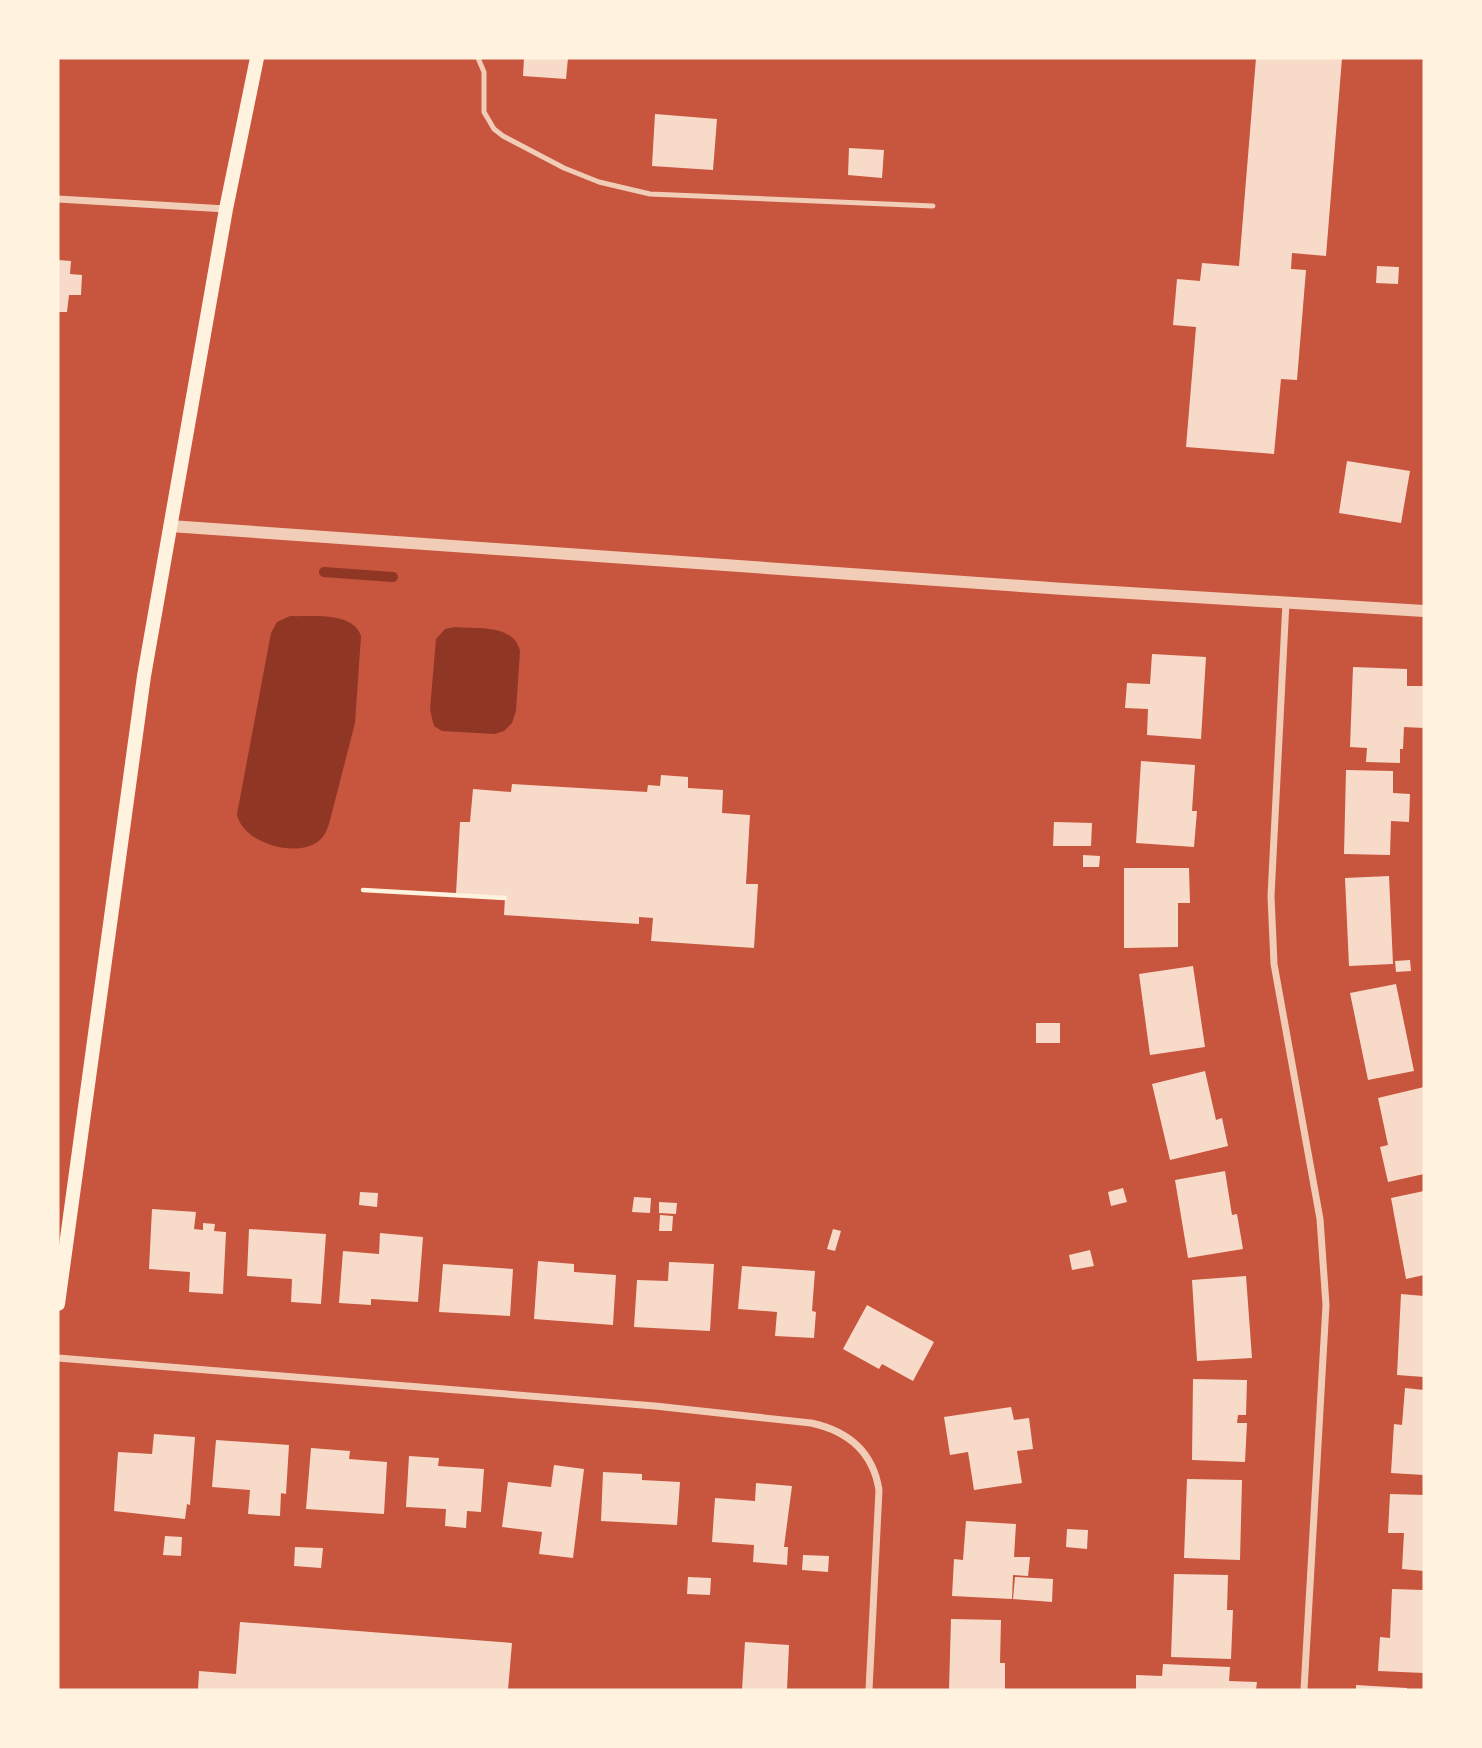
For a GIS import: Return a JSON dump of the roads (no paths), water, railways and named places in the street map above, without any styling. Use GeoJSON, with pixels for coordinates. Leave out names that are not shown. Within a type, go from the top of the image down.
{"type":"FeatureCollection","features":[{"type":"Feature","properties":{"kind":"main road"},"geometry":{"type":"LineString","coordinates":[[58,1304],[140,702],[226,209],[257,58]]}},
{"type":"Feature","properties":{"kind":"street"},"geometry":{"type":"LineString","coordinates":[[58,199],[226,209]]}},
{"type":"Feature","properties":{"kind":"street"},"geometry":{"type":"LineString","coordinates":[[170,526],[1038,587],[1424,611]]}},
{"type":"Feature","properties":{"kind":"street"},"geometry":{"type":"LineString","coordinates":[[1286,602],[1270,896],[1271,931],[1274,964],[1320,1219],[1326,1305],[1304,1690]]}},
{"type":"Feature","properties":{"kind":"street"},"geometry":{"type":"LineString","coordinates":[[58,1358],[655,1406],[811,1423],[836,1430],[862,1450],[872,1465],[878,1490],[869,1690]]}},
{"type":"Feature","properties":{"kind":"lane"},"geometry":{"type":"LineString","coordinates":[[478,58],[484,72],[484,112],[494,129],[552,161],[599,182],[650,194],[933,206]]}},
{"type":"Feature","properties":{"kind":"waterway"},"geometry":{"type":"LineString","coordinates":[[324,572],[393,577]]}}]}
